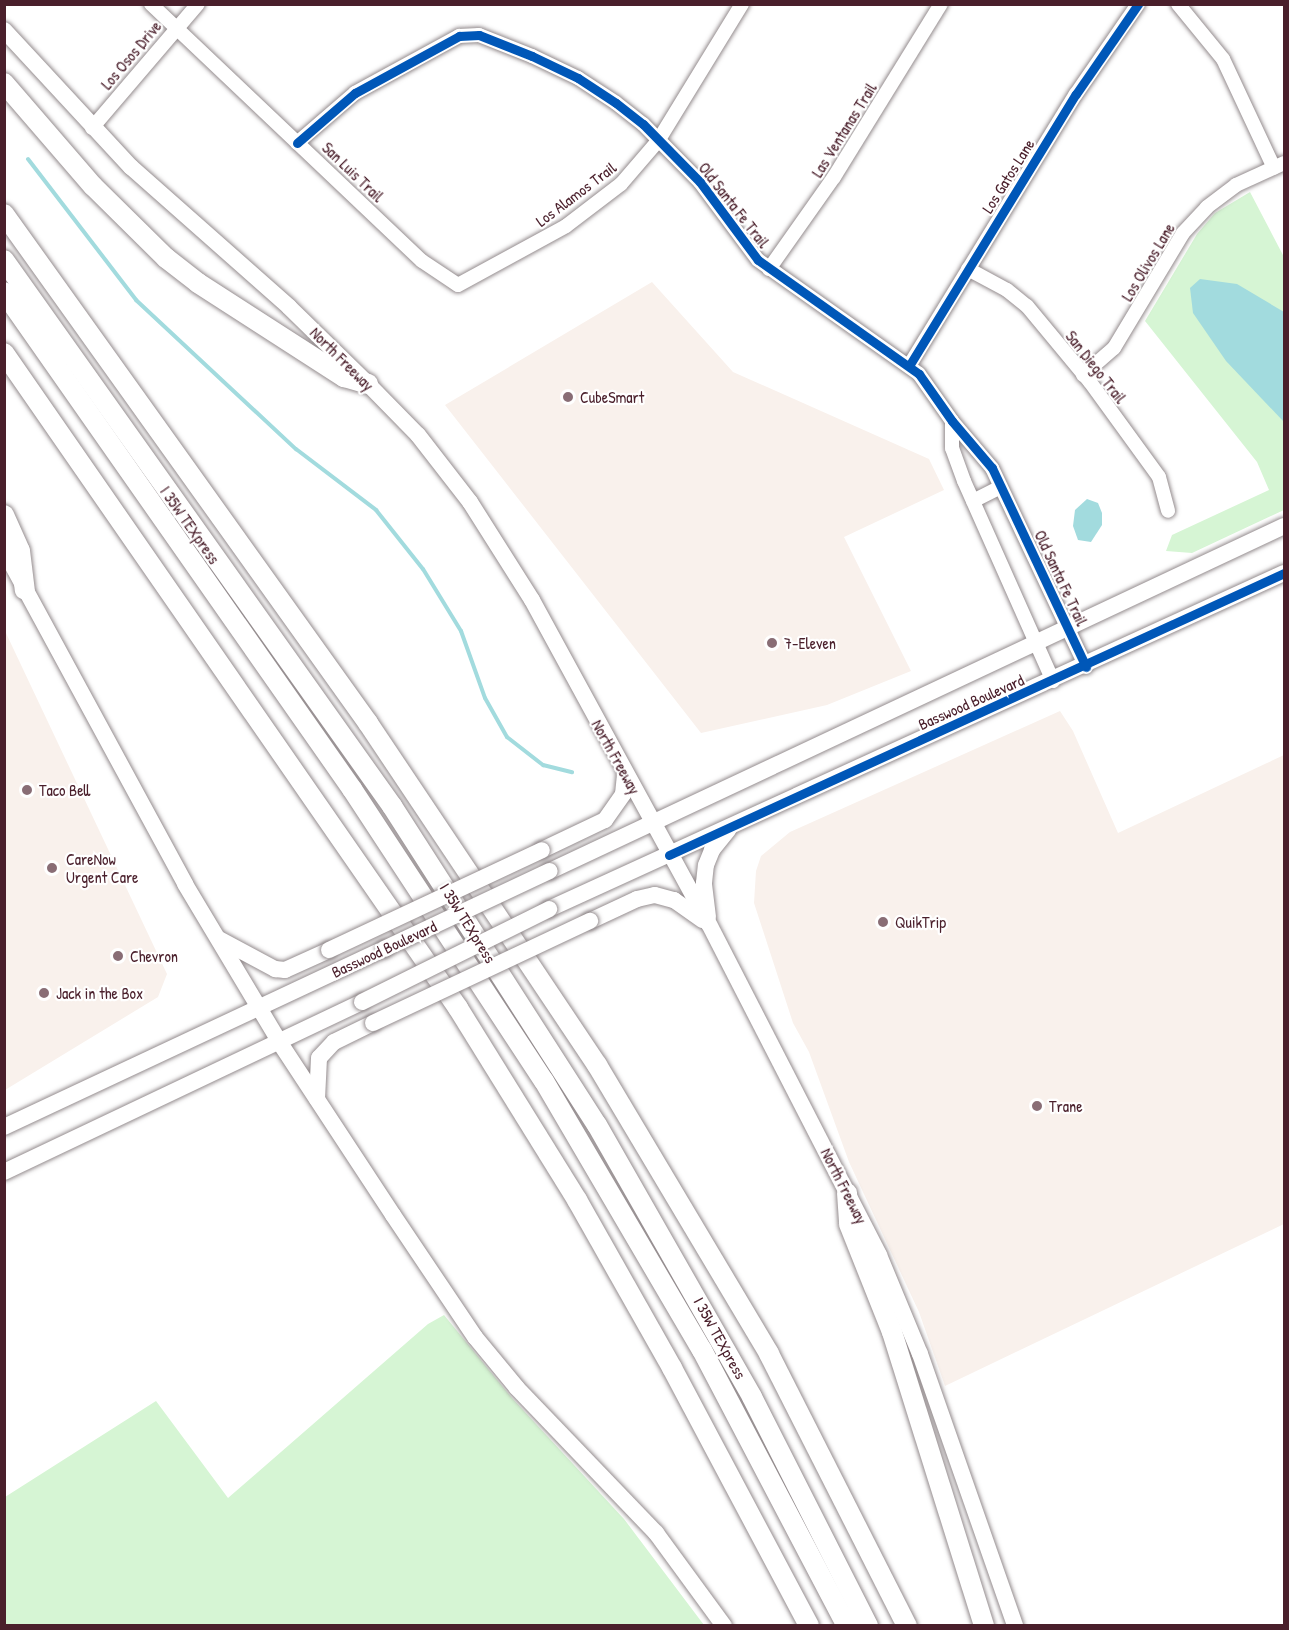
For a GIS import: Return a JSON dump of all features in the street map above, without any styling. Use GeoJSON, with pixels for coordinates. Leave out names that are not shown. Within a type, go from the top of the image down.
{"type":"FeatureCollection","features":[{"type":"Feature","properties":{"kind":"highway"},"geometry":{"type":"LineString","coordinates":[[4,83],[93,186],[166,258],[198,283],[344,377],[368,384]]}},
{"type":"Feature","properties":{"kind":"highway"},"geometry":{"type":"LineString","coordinates":[[4,214],[368,723],[597,1065],[769,1354],[907,1626]]}},
{"type":"Feature","properties":{"kind":"highway","name":"I 35W TEXpress"},"geometry":{"type":"LineString","coordinates":[[4,260],[398,815],[571,1084],[718,1334],[868,1626]]}},
{"type":"Feature","properties":{"kind":"highway","name":"I 35W TEXpress"},"geometry":{"type":"LineString","coordinates":[[4,292],[345,779],[544,1081],[708,1359],[847,1626]]}},
{"type":"Feature","properties":{"kind":"highway"},"geometry":{"type":"LineString","coordinates":[[4,353],[458,1008],[577,1200],[672,1368],[809,1626]]}},
{"type":"Feature","properties":{"kind":"highway"},"geometry":{"type":"LineString","coordinates":[[4,515],[20,551],[26,590]]}},
{"type":"Feature","properties":{"kind":"highway"},"geometry":{"type":"LineString","coordinates":[[847,1193],[849,1224],[892,1332],[984,1626]]}},
{"type":"Feature","properties":{"kind":"main road","name":"North Freeway"},"geometry":{"type":"LineString","coordinates":[[4,30],[131,168],[290,307],[368,384],[418,435],[470,502],[532,600],[669,855],[709,924],[847,1193],[920,1354],[1015,1626]]}},
{"type":"Feature","properties":{"kind":"main road","name":"Basswood Boulevard"},"geometry":{"type":"LineString","coordinates":[[4,1127],[1284,526]]}},
{"type":"Feature","properties":{"kind":"main road"},"geometry":{"type":"LineString","coordinates":[[4,550],[163,846],[280,1043],[475,1337],[517,1388],[656,1533],[724,1626]]}},
{"type":"Feature","properties":{"kind":"main road","name":"Basswood Boulevard"},"geometry":{"type":"LineString","coordinates":[[4,1172],[280,1043],[549,909],[1086,666],[1284,573]]}},
{"type":"Feature","properties":{"kind":"main road"},"geometry":{"type":"LineString","coordinates":[[218,939],[275,969],[285,970],[605,820],[623,794],[625,774]]}},
{"type":"Feature","properties":{"kind":"main road"},"geometry":{"type":"LineString","coordinates":[[709,924],[704,883],[706,865],[712,850],[731,826]]}},
{"type":"Feature","properties":{"kind":"main road"},"geometry":{"type":"LineString","coordinates":[[317,1099],[319,1058],[334,1042],[590,921],[655,895],[674,900],[709,924]]}},
{"type":"Feature","properties":{"kind":"street","name":"San Luis Trail"},"geometry":{"type":"LineString","coordinates":[[151,4],[173,30],[422,261],[458,285]]}},
{"type":"Feature","properties":{"kind":"street","name":"Los Osos Drive"},"geometry":{"type":"LineString","coordinates":[[92,128],[173,30],[198,4]]}},
{"type":"Feature","properties":{"kind":"street","name":"Los Alamos Trail"},"geometry":{"type":"LineString","coordinates":[[458,285],[566,226],[621,184],[658,141],[742,4]]}},
{"type":"Feature","properties":{"kind":"street","name":"Las Ventanas Trail"},"geometry":{"type":"LineString","coordinates":[[769,269],[834,177],[941,4]]}},
{"type":"Feature","properties":{"kind":"street","name":"Los Gatos Lane"},"geometry":{"type":"LineString","coordinates":[[909,366],[1076,94],[1138,4]]}},
{"type":"Feature","properties":{"kind":"street"},"geometry":{"type":"LineString","coordinates":[[1178,4],[1223,60],[1279,165]]}},
{"type":"Feature","properties":{"kind":"street","name":"Old Santa Fe Trail"},"geometry":{"type":"LineString","coordinates":[[297,143],[355,93],[416,57],[459,36],[479,35],[578,78],[643,124],[700,182],[758,260],[909,366],[937,396],[952,421],[976,447],[1001,487],[1086,666]]}},
{"type":"Feature","properties":{"kind":"street","name":"Los Olivos Lane"},"geometry":{"type":"LineString","coordinates":[[1083,375],[1114,348],[1183,233],[1201,213],[1236,185],[1279,165]]}},
{"type":"Feature","properties":{"kind":"street","name":"San Diego Trail"},"geometry":{"type":"LineString","coordinates":[[968,269],[1007,290],[1027,306],[1083,375],[1159,477],[1168,511]]}},
{"type":"Feature","properties":{"kind":"street","name":"Old Santa Fe Trail"},"geometry":{"type":"LineString","coordinates":[[952,421],[956,459],[1053,681]]}},
{"type":"Feature","properties":{"kind":"street"},"geometry":{"type":"LineString","coordinates":[[956,459],[976,447]]}},
{"type":"Feature","properties":{"kind":"street"},"geometry":{"type":"LineString","coordinates":[[973,501],[1001,487]]}},
{"type":"Feature","properties":{"kind":"shaded area"},"geometry":{"type":"Polygon","coordinates":[[[652,282],[733,372],[929,459],[944,490],[844,537],[911,671],[827,705],[701,733],[445,405],[652,282]]]}},
{"type":"Feature","properties":{"kind":"shaded area"},"geometry":{"type":"Polygon","coordinates":[[[5,631],[167,974],[158,997],[5,1090],[5,631]]]}},
{"type":"Feature","properties":{"kind":"shaded area"},"geometry":{"type":"Polygon","coordinates":[[[1060,711],[1073,731],[1118,833],[1284,755],[1284,1224],[945,1386],[919,1312],[849,1162],[809,1052],[793,1023],[754,903],[756,871],[761,856],[790,832],[1060,711]]]}},
{"type":"Feature","properties":{"kind":"green space"},"geometry":{"type":"Polygon","coordinates":[[[1250,192],[1284,257],[1284,510],[1192,553],[1166,551],[1172,535],[1269,490],[1257,462],[1145,321],[1197,234],[1215,213],[1250,192]]]}},
{"type":"Feature","properties":{"kind":"green space"},"geometry":{"type":"Polygon","coordinates":[[[444,1315],[512,1398],[624,1519],[704,1625],[5,1625],[5,1497],[156,1401],[228,1498],[428,1324],[444,1315]]]}},
{"type":"Feature","properties":{"kind":"water"},"geometry":{"type":"Polygon","coordinates":[[[1200,279],[1237,284],[1284,312],[1284,422],[1226,361],[1193,313],[1190,288],[1200,279]]]}},
{"type":"Feature","properties":{"kind":"water"},"geometry":{"type":"Polygon","coordinates":[[[1087,499],[1098,503],[1102,513],[1102,525],[1091,542],[1078,540],[1073,526],[1075,510],[1087,499]]]}},
{"type":"Feature","properties":{"kind":"waterway"},"geometry":{"type":"LineString","coordinates":[[28,159],[136,300],[296,449],[376,510],[423,569],[461,631],[485,698],[507,737],[543,765],[572,772]]}},
{"type":"Feature","properties":{"kind":"cycle path"},"geometry":{"type":"LineString","coordinates":[[909,366],[1076,94],[1138,4]]}},
{"type":"Feature","properties":{"kind":"cycle path"},"geometry":{"type":"LineString","coordinates":[[297,143],[355,93],[459,36],[479,35],[532,56],[578,78],[616,103],[643,124],[700,182],[758,260],[919,374],[952,421],[992,468],[1086,667]]}},
{"type":"Feature","properties":{"kind":"cycle path"},"geometry":{"type":"LineString","coordinates":[[669,855],[1284,573]]}},
{"type":"Feature","properties":{"kind":"place","name":"CubeSmart"},"geometry":{"type":"Point","coordinates":[568,397]}},
{"type":"Feature","properties":{"kind":"place","name":"7-Eleven"},"geometry":{"type":"Point","coordinates":[772,643]}},
{"type":"Feature","properties":{"kind":"place","name":"Taco Bell"},"geometry":{"type":"Point","coordinates":[27,790]}},
{"type":"Feature","properties":{"kind":"place","name":"CareNow Urgent Care"},"geometry":{"type":"Point","coordinates":[52,868]}},
{"type":"Feature","properties":{"kind":"place","name":"QuikTrip"},"geometry":{"type":"Point","coordinates":[883,922]}},
{"type":"Feature","properties":{"kind":"place","name":"Chevron"},"geometry":{"type":"Point","coordinates":[118,956]}},
{"type":"Feature","properties":{"kind":"place","name":"Jack in the Box"},"geometry":{"type":"Point","coordinates":[44,993]}},
{"type":"Feature","properties":{"kind":"place","name":"Trane"},"geometry":{"type":"Point","coordinates":[1037,1106]}}]}
